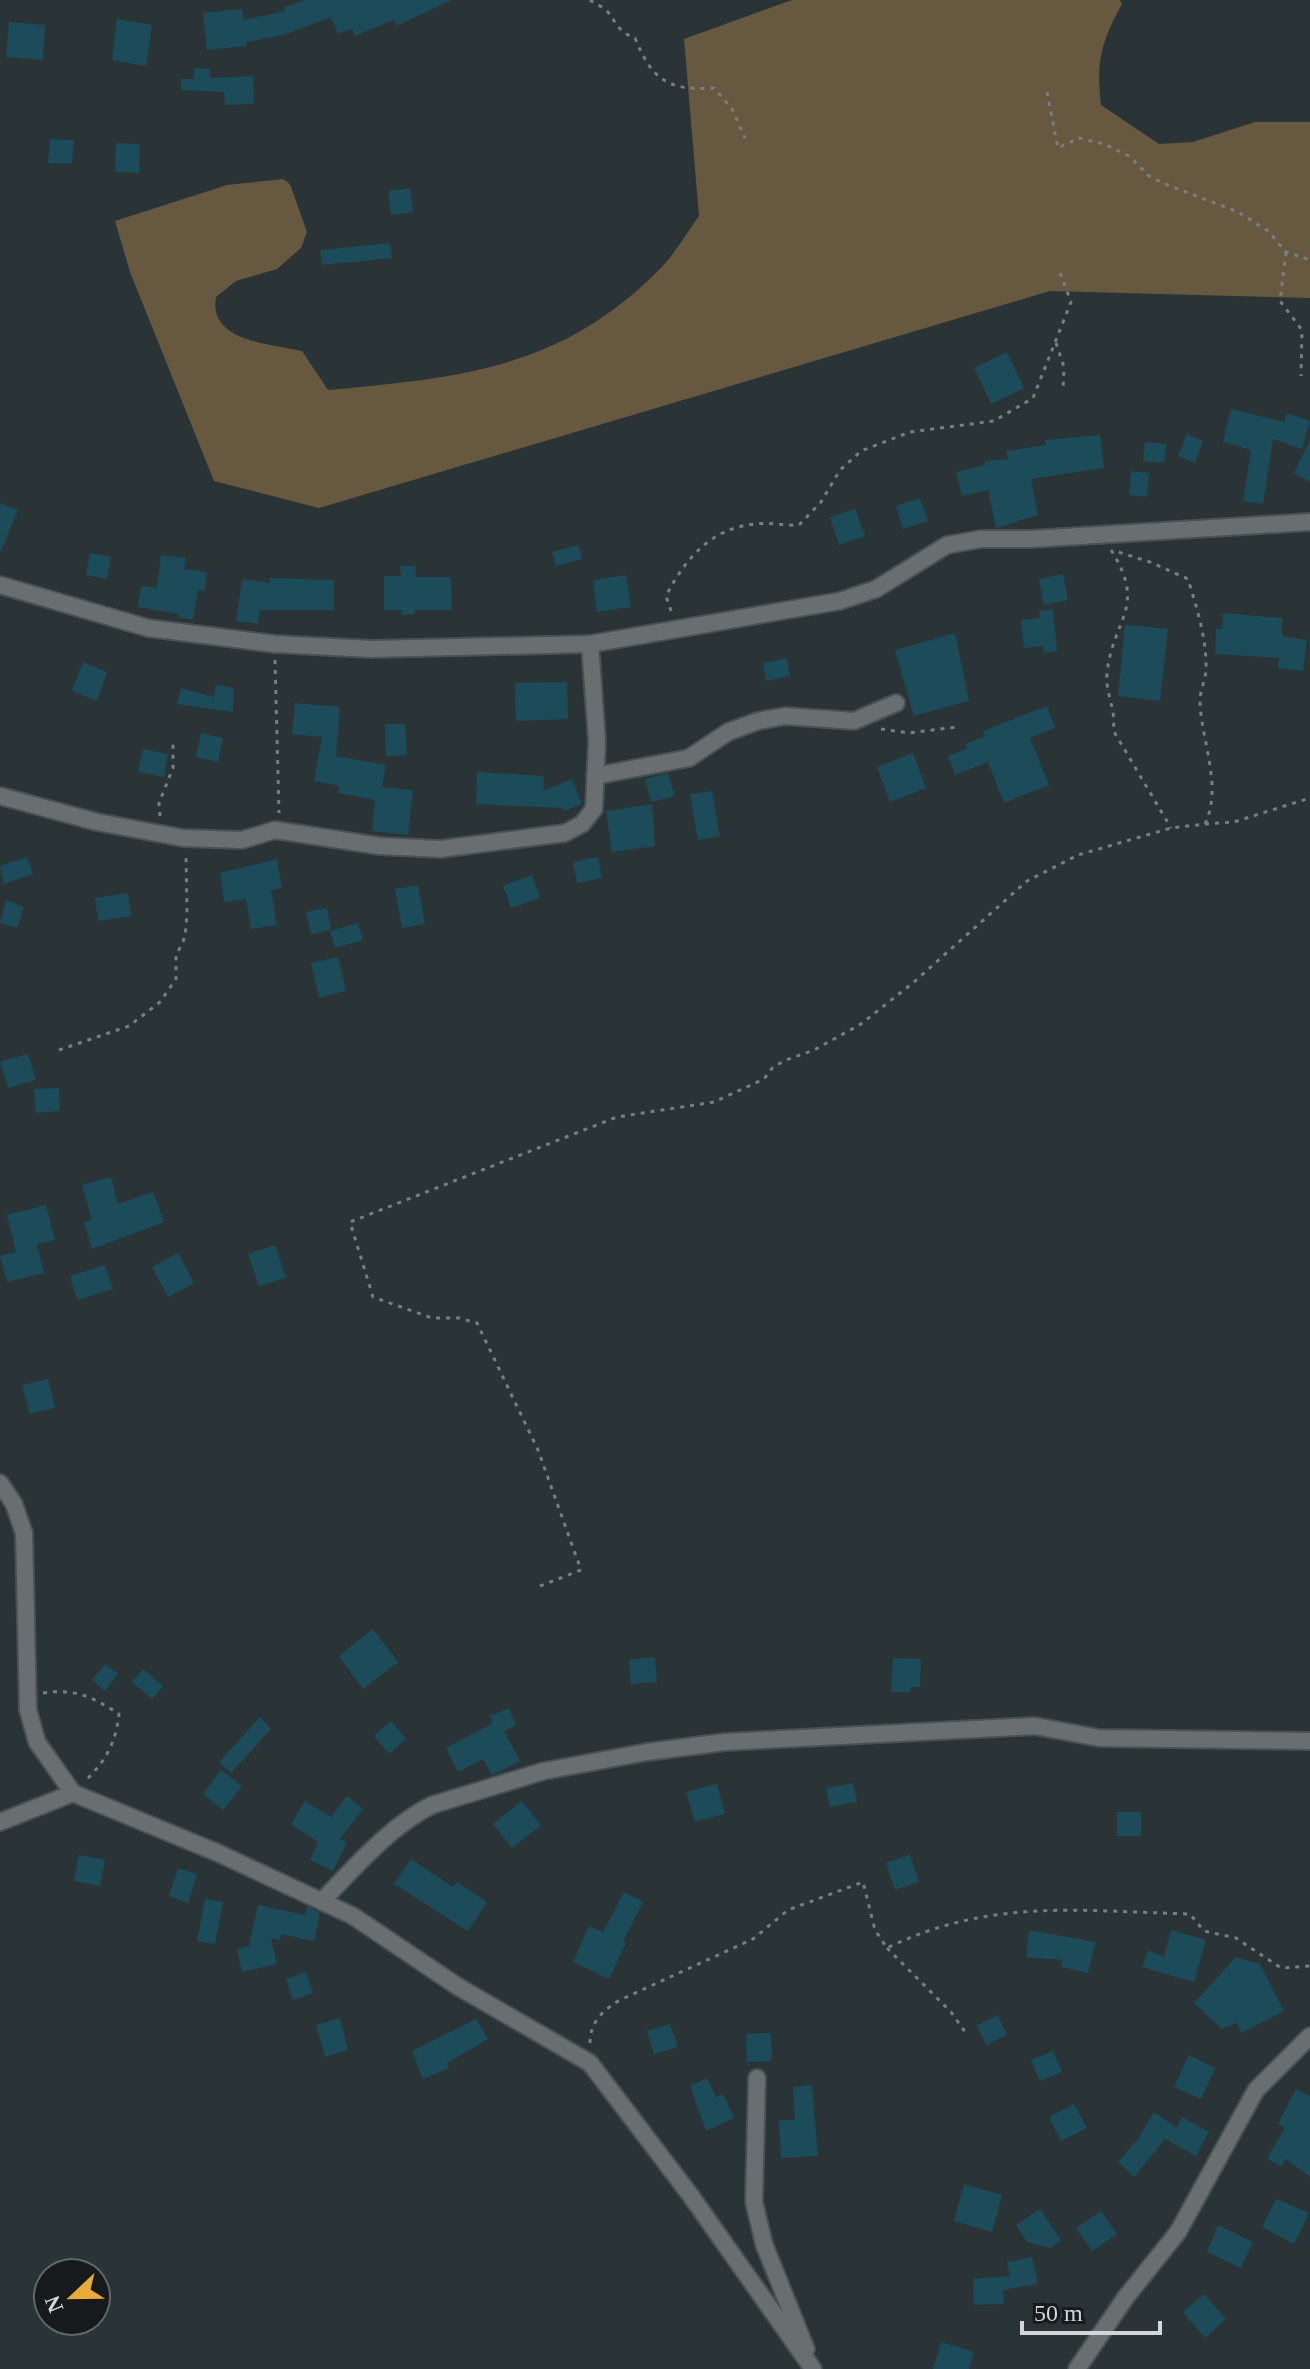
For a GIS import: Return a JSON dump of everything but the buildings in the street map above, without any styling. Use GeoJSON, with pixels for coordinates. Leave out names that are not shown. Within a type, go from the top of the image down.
{"type":"FeatureCollection","features":[{"type":"Feature","properties":{"kind":"street"},"geometry":{"type":"LineString","coordinates":[[0,585],[148,628],[275,644],[455,649],[590,644],[840,601],[876,589],[947,545],[981,539],[1031,539],[1310,522]]}},
{"type":"Feature","properties":{"kind":"street"},"geometry":{"type":"LineString","coordinates":[[0,796],[142,832],[183,838],[242,840],[275,830],[380,846],[440,849],[565,833],[582,824],[594,809],[597,741],[590,644]]}},
{"type":"Feature","properties":{"kind":"street"},"geometry":{"type":"LineString","coordinates":[[595,776],[689,758],[728,732],[758,721],[785,716],[854,721],[896,703]]}},
{"type":"Feature","properties":{"kind":"street"},"geometry":{"type":"LineString","coordinates":[[0,1483],[14,1504],[24,1533],[28,1710],[37,1742],[73,1793],[323,1900],[353,1916],[457,1986],[590,2063],[710,2221],[813,2369]]}},
{"type":"Feature","properties":{"kind":"street"},"geometry":{"type":"LineString","coordinates":[[323,1900],[354,1867],[417,1812],[432,1805],[544,1771],[647,1752],[725,1742],[1035,1726],[1099,1738],[1310,1741]]}},
{"type":"Feature","properties":{"kind":"street"},"geometry":{"type":"LineString","coordinates":[[0,1822],[73,1793]]}},
{"type":"Feature","properties":{"kind":"street"},"geometry":{"type":"LineString","coordinates":[[1077,2369],[1186,2220],[1256,2090],[1310,2036]]}},
{"type":"Feature","properties":{"kind":"street"},"geometry":{"type":"LineString","coordinates":[[757,2078],[754,2202],[764,2244],[813,2369]]}},
{"type":"Feature","properties":{"kind":"path"},"geometry":{"type":"LineString","coordinates":[[590,0],[607,11],[612,22],[624,34],[635,38],[646,66],[664,81],[685,90],[714,88],[732,109],[745,138]]}},
{"type":"Feature","properties":{"kind":"path"},"geometry":{"type":"LineString","coordinates":[[1047,92],[1058,148],[1079,138],[1104,144],[1129,156],[1149,176],[1238,212],[1268,231],[1286,252],[1310,260]]}},
{"type":"Feature","properties":{"kind":"path"},"geometry":{"type":"LineString","coordinates":[[1286,252],[1280,301],[1302,330],[1301,376]]}},
{"type":"Feature","properties":{"kind":"path"},"geometry":{"type":"LineString","coordinates":[[676,630],[666,596],[678,572],[700,545],[730,530],[755,524],[799,525],[821,502],[840,470],[861,451],[910,432],[994,421],[1033,398],[1071,302],[1059,270]]}},
{"type":"Feature","properties":{"kind":"path"},"geometry":{"type":"LineString","coordinates":[[1056,343],[1064,367],[1063,391]]}},
{"type":"Feature","properties":{"kind":"path"},"geometry":{"type":"LineString","coordinates":[[1098,550],[1111,550],[1150,562],[1188,579],[1203,631],[1206,671],[1200,701],[1210,759],[1211,810],[1205,824]]}},
{"type":"Feature","properties":{"kind":"path"},"geometry":{"type":"LineString","coordinates":[[1111,550],[1125,573],[1129,604],[1107,674],[1115,720],[1113,730],[1171,828]]}},
{"type":"Feature","properties":{"kind":"path"},"geometry":{"type":"LineString","coordinates":[[275,644],[279,815],[275,830]]}},
{"type":"Feature","properties":{"kind":"path"},"geometry":{"type":"LineString","coordinates":[[854,721],[883,730],[909,733],[957,727]]}},
{"type":"Feature","properties":{"kind":"path"},"geometry":{"type":"LineString","coordinates":[[142,832],[160,817],[159,803],[173,768],[173,741]]}},
{"type":"Feature","properties":{"kind":"path"},"geometry":{"type":"LineString","coordinates":[[540,1586],[581,1570],[538,1450],[477,1323],[459,1318],[432,1318],[373,1297],[350,1222],[617,1117],[714,1102],[764,1079],[773,1067],[814,1050],[861,1024],[914,982],[1027,881],[1078,855],[1171,828],[1246,819],[1310,798]]}},
{"type":"Feature","properties":{"kind":"path"},"geometry":{"type":"LineString","coordinates":[[59,1050],[129,1026],[160,1002],[176,979],[176,956],[185,937],[187,914],[183,838]]}},
{"type":"Feature","properties":{"kind":"path"},"geometry":{"type":"LineString","coordinates":[[28,1710],[38,1694],[67,1689],[96,1698],[119,1714],[116,1741],[99,1769],[73,1793]]}},
{"type":"Feature","properties":{"kind":"path"},"geometry":{"type":"LineString","coordinates":[[590,2063],[590,2033],[601,2011],[753,1939],[788,1910],[863,1882],[875,1930],[887,1948],[951,2012],[968,2036]]}},
{"type":"Feature","properties":{"kind":"path"},"geometry":{"type":"LineString","coordinates":[[887,1948],[948,1922],[1005,1911],[1190,1914],[1204,1931],[1236,1938],[1281,1968],[1310,1966]]}},
{"type":"Feature","properties":{"kind":"shaded area"},"geometry":{"type":"Polygon","coordinates":[[[792,0],[1120,0],[1122,4],[1109,30],[1100,64],[1101,105],[1159,144],[1193,142],[1255,122],[1310,122],[1310,298],[1050,291],[319,508],[214,481],[130,272],[115,221],[227,185],[283,179],[290,184],[307,232],[301,248],[277,269],[236,281],[216,297],[216,312],[232,332],[259,343],[302,351],[328,390],[422,380],[506,363],[584,329],[622,303],[670,258],[699,216],[684,39],[792,0]]]}}]}
